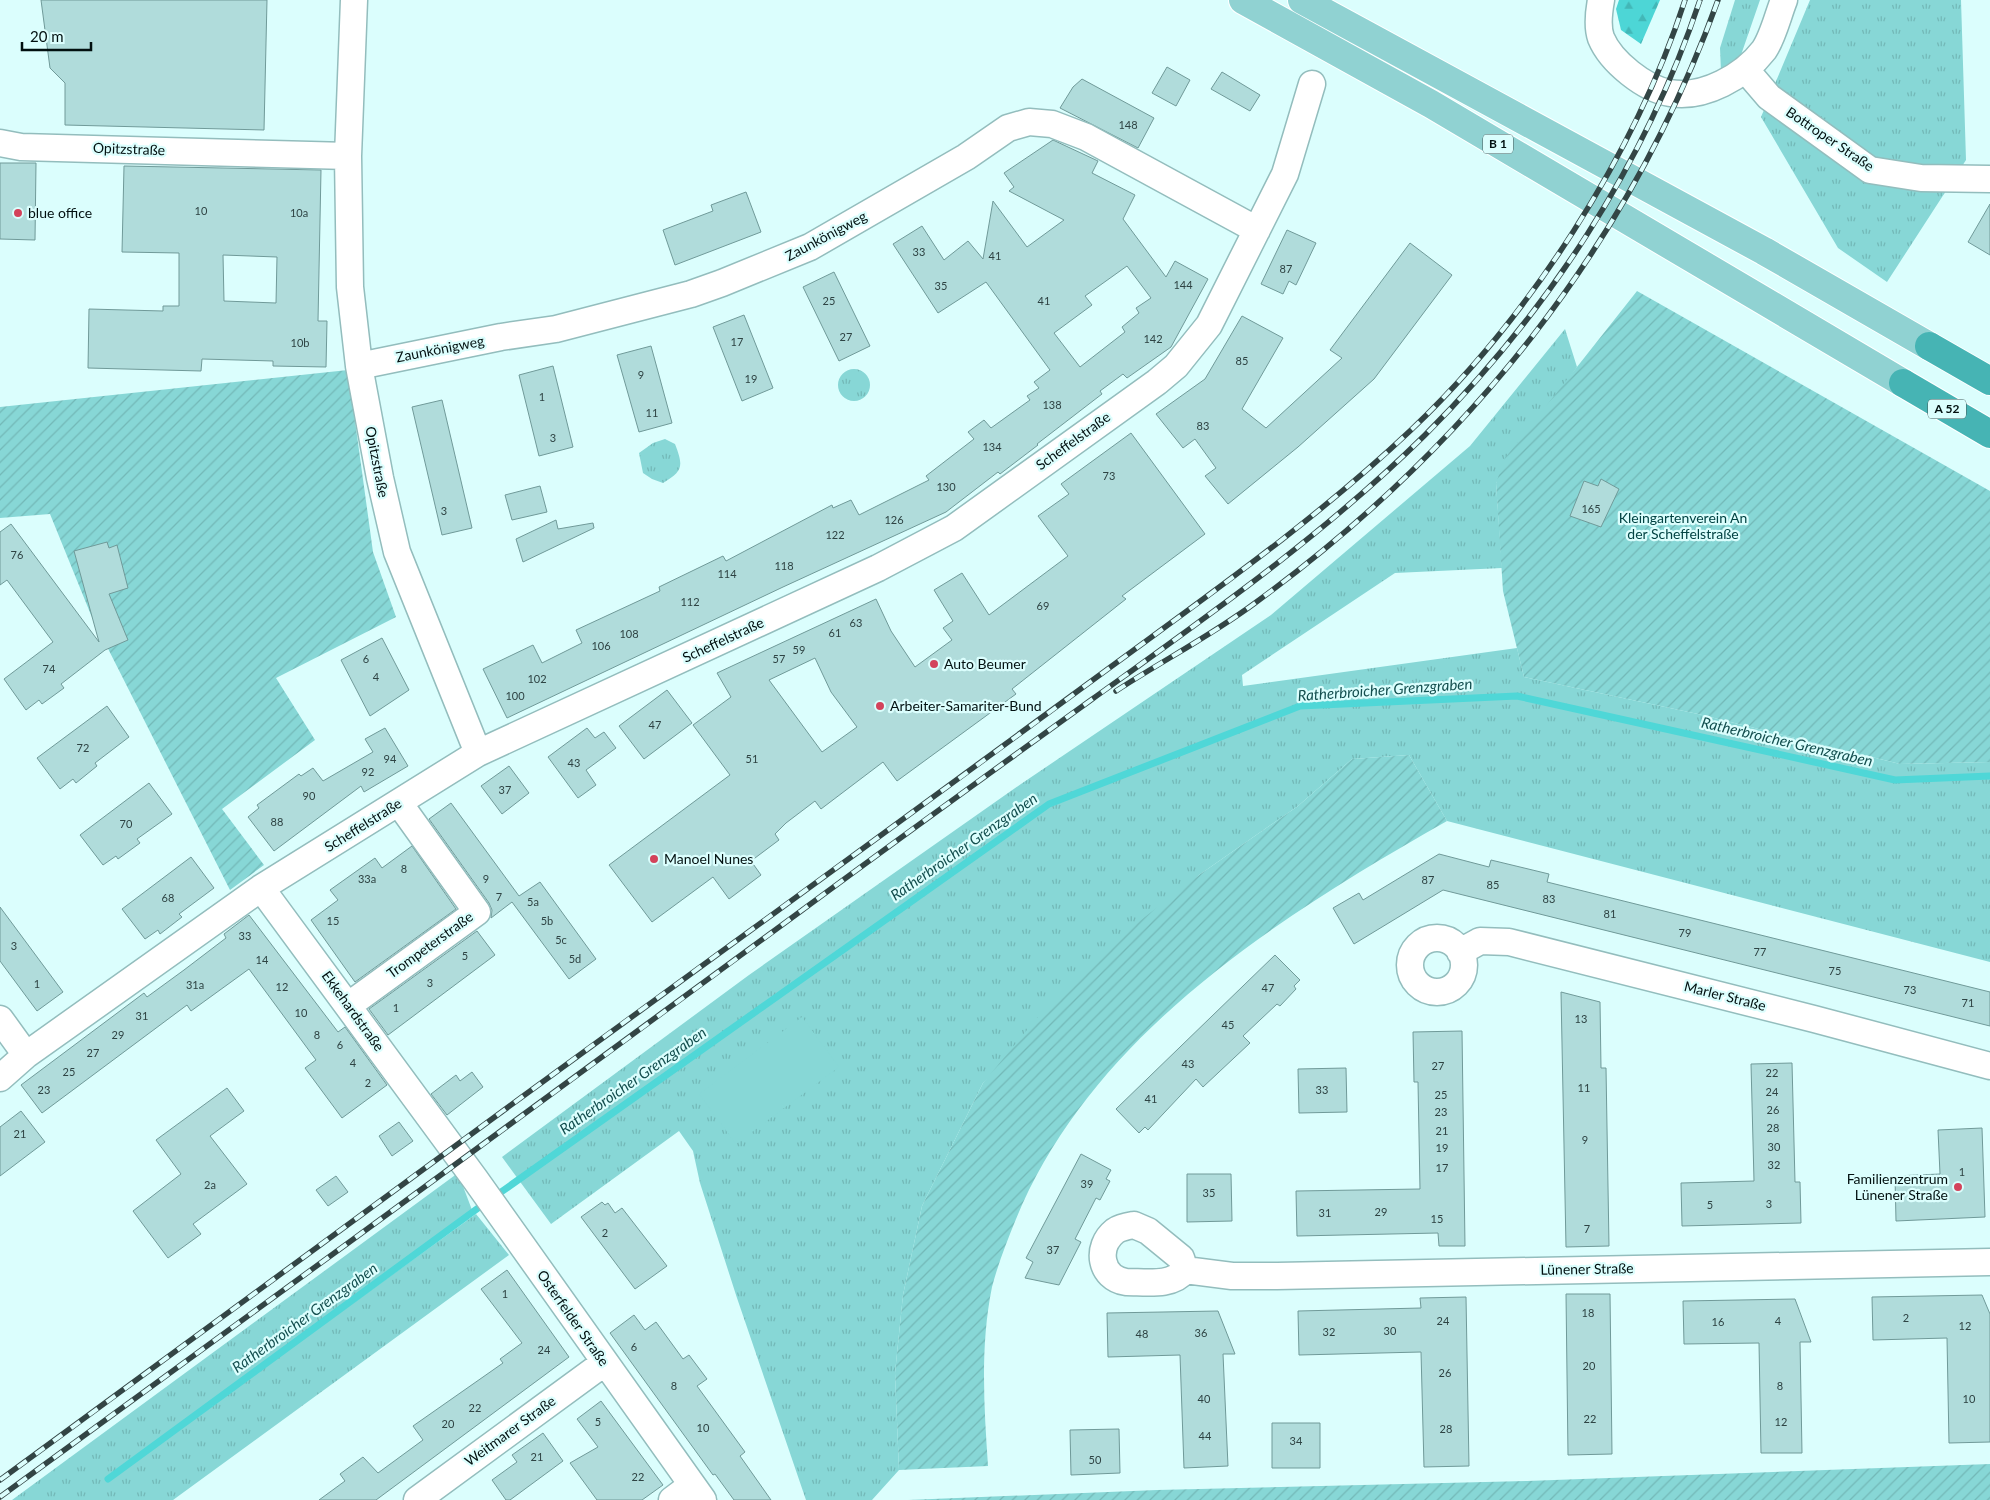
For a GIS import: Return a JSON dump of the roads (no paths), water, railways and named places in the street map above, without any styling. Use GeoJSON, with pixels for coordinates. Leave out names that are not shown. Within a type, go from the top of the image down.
{"type":"FeatureCollection","features":[{"type":"Feature","properties":{"kind":"highway"},"geometry":{"type":"LineString","coordinates":[[1928,346],[1990,381]]}},
{"type":"Feature","properties":{"kind":"highway","name":"A 52"},"geometry":{"type":"LineString","coordinates":[[1904,383],[1990,434]]}},
{"type":"Feature","properties":{"kind":"main road","name":"B 1"},"geometry":{"type":"LineString","coordinates":[[1243,0],[1431,104],[1904,383]]}},
{"type":"Feature","properties":{"kind":"main road","name":"B 1"},"geometry":{"type":"LineString","coordinates":[[1302,0],[1764,251],[1928,346]]}},
{"type":"Feature","properties":{"kind":"street","name":"Opitzstraße"},"geometry":{"type":"LineString","coordinates":[[354,0],[348,156],[350,287],[359,366],[380,478],[397,552],[478,753]]}},
{"type":"Feature","properties":{"kind":"street"},"geometry":{"type":"LineString","coordinates":[[1601,0],[1598,11],[1601,38],[1620,66],[1654,89],[1671,94],[1691,94],[1716,86],[1745,69],[1765,48],[1784,0]]}},
{"type":"Feature","properties":{"kind":"street","name":"Bottroper Straße"},"geometry":{"type":"LineString","coordinates":[[1745,69],[1769,97],[1870,170],[1921,178],[1990,179]]}},
{"type":"Feature","properties":{"kind":"street","name":"Scheffelstraße"},"geometry":{"type":"LineString","coordinates":[[0,1078],[26,1055],[261,888],[478,753],[878,568],[954,528],[1176,366],[1209,325],[1285,174],[1312,84]]}},
{"type":"Feature","properties":{"kind":"street","name":"Zaunkönigweg"},"geometry":{"type":"LineString","coordinates":[[359,366],[501,337],[556,330],[691,294],[722,283],[810,247],[949,168],[1008,128],[1029,122],[1052,124],[1086,137],[1257,230]]}},
{"type":"Feature","properties":{"kind":"street","name":"Opitzstraße"},"geometry":{"type":"LineString","coordinates":[[0,143],[20,147],[348,156]]}},
{"type":"Feature","properties":{"kind":"street","name":"Trompeterstraße"},"geometry":{"type":"LineString","coordinates":[[349,1005],[477,912],[399,803]]}},
{"type":"Feature","properties":{"kind":"street","name":"Ekkehardstraße"},"geometry":{"type":"LineString","coordinates":[[261,888],[349,1005],[443,1136]]}},
{"type":"Feature","properties":{"kind":"street","name":"Marler Straße"},"geometry":{"type":"LineString","coordinates":[[1460,952],[1480,941],[1510,942],[1834,1024],[1990,1066]]}},
{"type":"Feature","properties":{"kind":"street"},"geometry":{"type":"LineString","coordinates":[[0,1020],[26,1055]]}},
{"type":"Feature","properties":{"kind":"street","name":"Osterfelder Straße"},"geometry":{"type":"LineString","coordinates":[[443,1136],[502,1216],[604,1363],[689,1495]]}},
{"type":"Feature","properties":{"kind":"street","name":"Lünener Straße"},"geometry":{"type":"LineString","coordinates":[[1185,1270],[1232,1276],[1277,1276],[1990,1262]]}},
{"type":"Feature","properties":{"kind":"street","name":"Weitmarer Straße"},"geometry":{"type":"LineString","coordinates":[[417,1500],[604,1363]]}},
{"type":"Feature","properties":{"kind":"waterway","name":"Ratherbroicher Grenzgraben"},"geometry":{"type":"LineString","coordinates":[[494,1197],[1049,804],[1300,706],[1517,696],[1895,780],[1990,776]]}},
{"type":"Feature","properties":{"kind":"waterway","name":"Ratherbroicher Grenzgraben"},"geometry":{"type":"LineString","coordinates":[[108,1479],[485,1203]]}},
{"type":"Feature","properties":{"kind":"railway"},"geometry":{"type":"LineString","coordinates":[[0,1480],[1192,607],[1304,522],[1376,462],[1455,386],[1497,337],[1536,286],[1574,231],[1638,117],[1664,58],[1685,0]]}},
{"type":"Feature","properties":{"kind":"railway"},"geometry":{"type":"LineString","coordinates":[[0,1497],[909,831],[1220,606],[1305,541],[1386,472],[1470,388],[1512,339],[1588,234],[1621,178],[1651,120],[1677,61],[1700,0]]}},
{"type":"Feature","properties":{"kind":"railway"},"geometry":{"type":"LineString","coordinates":[[1116,691],[1239,615],[1332,543],[1404,479],[1471,410],[1532,336],[1588,259],[1638,177],[1681,91],[1718,0]]}},
{"type":"Feature","properties":{"kind":"place","name":"blue office"},"geometry":{"type":"Point","coordinates":[18,213]}},
{"type":"Feature","properties":{"kind":"place","name":"Auto Beumer"},"geometry":{"type":"Point","coordinates":[934,664]}},
{"type":"Feature","properties":{"kind":"place","name":"Arbeiter-Samariter-Bund"},"geometry":{"type":"Point","coordinates":[880,706]}},
{"type":"Feature","properties":{"kind":"place","name":"Manoel Nunes"},"geometry":{"type":"Point","coordinates":[654,859]}},
{"type":"Feature","properties":{"kind":"place","name":"Familienzentrum Lünener Straße"},"geometry":{"type":"Point","coordinates":[1958,1187]}},
{"type":"Feature","properties":{"kind":"park label","name":"Kleingartenverein An der Scheffelstraße"},"geometry":{"type":"Point","coordinates":[1683,526]}}]}
